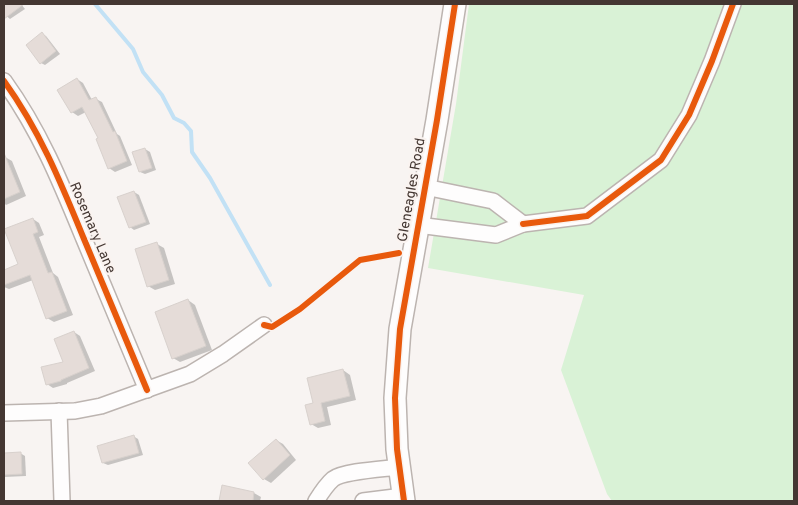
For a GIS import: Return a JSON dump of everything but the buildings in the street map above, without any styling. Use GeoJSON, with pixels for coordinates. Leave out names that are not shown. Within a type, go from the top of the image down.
{"type":"FeatureCollection","features":[{"type":"Feature","properties":{"kind":"street","name":"Gleneagles Road"},"geometry":{"type":"LineString","coordinates":[[404,499],[399,467],[395,398],[400,329],[437,120],[455,4]]}},
{"type":"Feature","properties":{"kind":"street"},"geometry":{"type":"LineString","coordinates":[[418,225],[496,235],[523,224],[587,216],[661,160],[689,115],[733,4]]}},
{"type":"Feature","properties":{"kind":"street","name":"Rosemary Lane"},"geometry":{"type":"LineString","coordinates":[[4,81],[39,136],[63,188],[147,390]]}},
{"type":"Feature","properties":{"kind":"street"},"geometry":{"type":"LineString","coordinates":[[425,187],[493,201],[523,224]]}},
{"type":"Feature","properties":{"kind":"street"},"geometry":{"type":"LineString","coordinates":[[4,413],[75,411],[102,406],[190,374],[224,354],[264,325]]}},
{"type":"Feature","properties":{"kind":"street"},"geometry":{"type":"LineString","coordinates":[[59,411],[62,501]]}},
{"type":"Feature","properties":{"kind":"street"},"geometry":{"type":"LineString","coordinates":[[316,501],[334,478],[364,471],[399,467]]}},
{"type":"Feature","properties":{"kind":"street"},"geometry":{"type":"LineString","coordinates":[[364,501],[404,499]]}},
{"type":"Feature","properties":{"kind":"green space"},"geometry":{"type":"Polygon","coordinates":[[[469,4],[794,4],[794,501],[612,501],[607,494],[561,370],[584,295],[428,268],[456,104],[469,4]]]}},
{"type":"Feature","properties":{"kind":"waterway"},"geometry":{"type":"LineString","coordinates":[[95,4],[133,49],[143,72],[162,95],[174,118],[184,123],[191,131],[192,152],[210,178],[270,285]]}},
{"type":"Feature","properties":{"kind":"cycle path"},"geometry":{"type":"LineString","coordinates":[[404,501],[397,449],[395,398],[400,329],[437,120],[455,4]]}},
{"type":"Feature","properties":{"kind":"cycle path"},"geometry":{"type":"LineString","coordinates":[[523,224],[587,216],[661,160],[689,115],[733,4]]}},
{"type":"Feature","properties":{"kind":"cycle path"},"geometry":{"type":"LineString","coordinates":[[4,81],[39,138],[58,178],[147,390]]}},
{"type":"Feature","properties":{"kind":"cycle path"},"geometry":{"type":"LineString","coordinates":[[264,325],[272,327],[300,309],[360,260],[399,253]]}}]}
